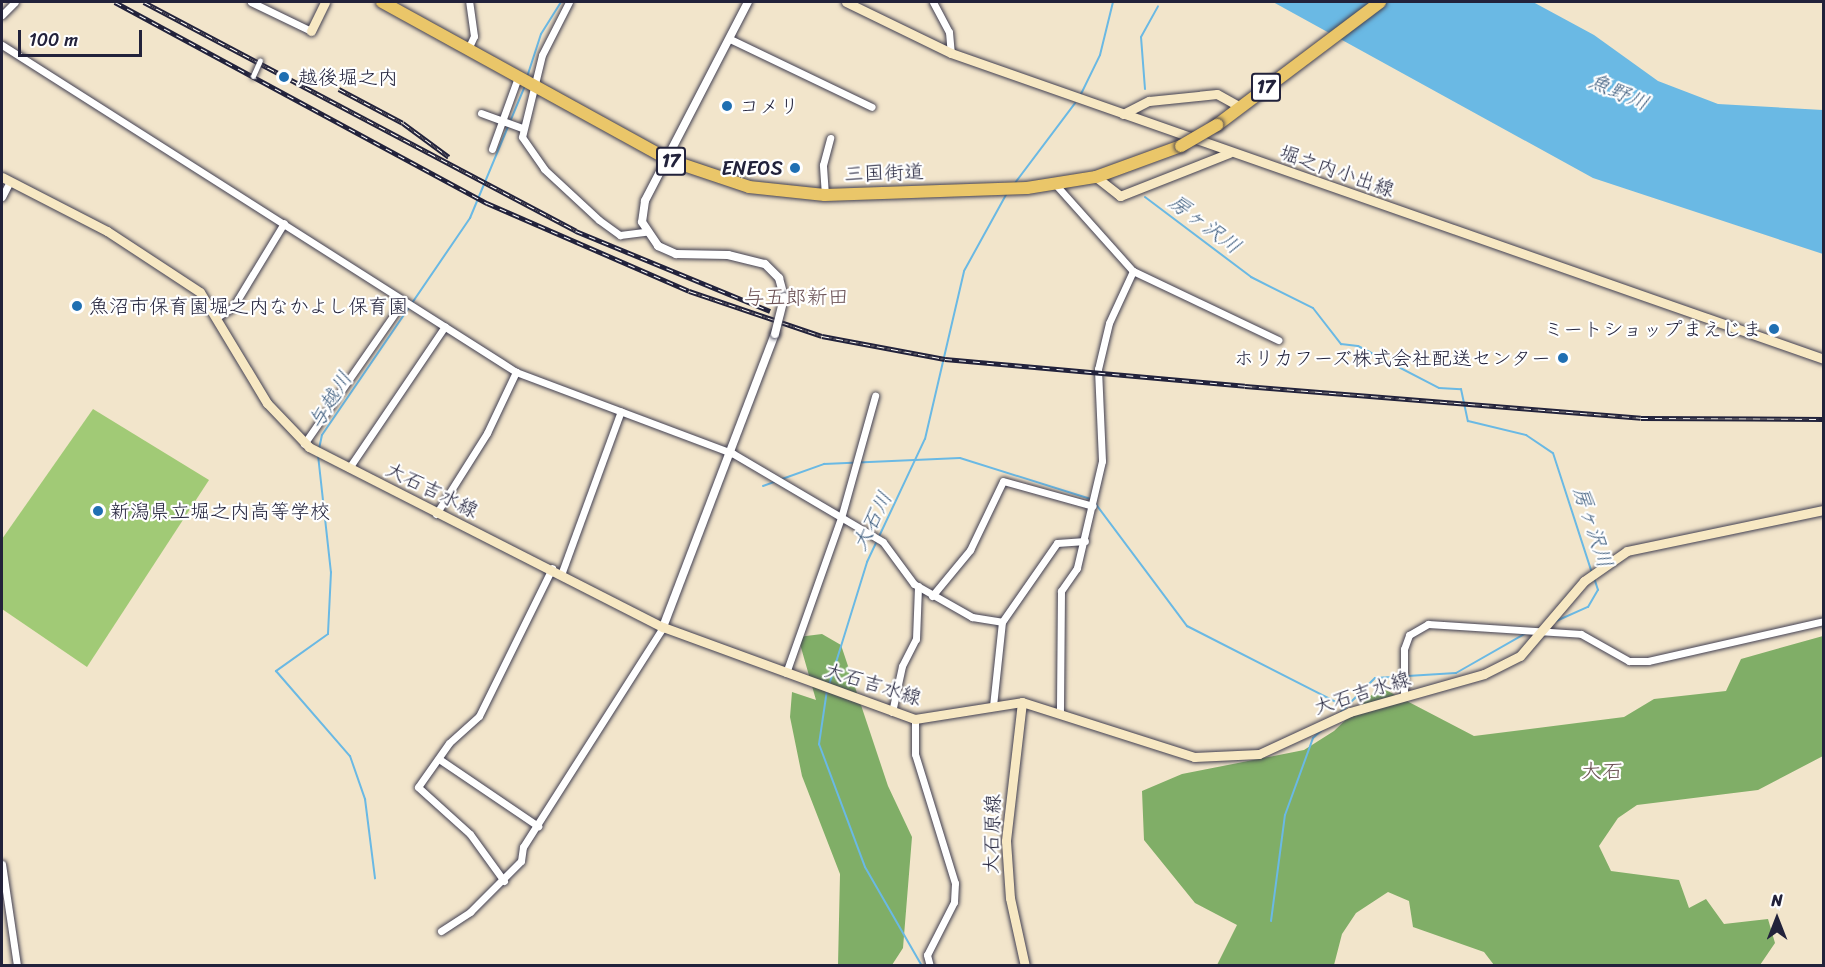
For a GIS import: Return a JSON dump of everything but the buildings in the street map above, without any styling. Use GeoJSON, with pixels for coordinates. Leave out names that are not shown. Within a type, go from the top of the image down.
{"type":"FeatureCollection","features":[{"type":"Feature","properties":{"kind":"highway","name":"三国街道"},"geometry":{"type":"LineString","coordinates":[[382,2],[669,160],[748,187],[825,195],[1027,188],[1096,177],[1181,146],[1216,125],[1380,2]]}},
{"type":"Feature","properties":{"kind":"main road"},"geometry":{"type":"LineString","coordinates":[[311,31],[325,2]]}},
{"type":"Feature","properties":{"kind":"main road","name":"堀之内小出線"},"geometry":{"type":"LineString","coordinates":[[846,2],[951,53],[1226,152],[1824,359]]}},
{"type":"Feature","properties":{"kind":"main road"},"geometry":{"type":"LineString","coordinates":[[1123,114],[1149,101],[1217,94],[1239,106]]}},
{"type":"Feature","properties":{"kind":"main road"},"geometry":{"type":"LineString","coordinates":[[1096,177],[1120,196],[1226,152]]}},
{"type":"Feature","properties":{"kind":"main road","name":"大石吉水線"},"geometry":{"type":"LineString","coordinates":[[6,179],[107,231],[182,278],[217,317],[267,403],[304,444],[436,514],[562,572],[663,627],[826,690],[915,719],[1022,702],[1060,711],[1194,757],[1228,759],[1259,753],[1350,711],[1484,674],[1520,656],[1584,581],[1627,551],[1824,510]]}},
{"type":"Feature","properties":{"kind":"main road","name":"大石原線"},"geometry":{"type":"LineString","coordinates":[[1022,702],[1006,841],[1010,898],[1025,966]]}},
{"type":"Feature","properties":{"kind":"street"},"geometry":{"type":"LineString","coordinates":[[2,15],[15,2]]}},
{"type":"Feature","properties":{"kind":"street"},"geometry":{"type":"LineString","coordinates":[[251,2],[311,31]]}},
{"type":"Feature","properties":{"kind":"street"},"geometry":{"type":"LineString","coordinates":[[468,50],[474,36],[469,2]]}},
{"type":"Feature","properties":{"kind":"street"},"geometry":{"type":"LineString","coordinates":[[569,2],[542,55],[534,86],[518,127],[522,137],[544,169],[599,220],[620,235],[646,232]]}},
{"type":"Feature","properties":{"kind":"street"},"geometry":{"type":"LineString","coordinates":[[441,931],[504,881],[663,627],[732,453],[775,334],[784,297],[779,278],[765,264],[728,255],[676,254],[658,246],[646,232],[645,201],[669,160],[748,2]]}},
{"type":"Feature","properties":{"kind":"street"},"geometry":{"type":"LineString","coordinates":[[933,2],[949,32],[951,53]]}},
{"type":"Feature","properties":{"kind":"street"},"geometry":{"type":"LineString","coordinates":[[730,39],[872,108]]}},
{"type":"Feature","properties":{"kind":"street"},"geometry":{"type":"LineString","coordinates":[[2,45],[516,372],[732,453],[883,542],[918,586],[932,596],[972,616],[1002,622]]}},
{"type":"Feature","properties":{"kind":"street"},"geometry":{"type":"LineString","coordinates":[[253,76],[260,60]]}},
{"type":"Feature","properties":{"kind":"street"},"geometry":{"type":"LineString","coordinates":[[492,149],[504,122],[518,77]]}},
{"type":"Feature","properties":{"kind":"street"},"geometry":{"type":"LineString","coordinates":[[481,113],[518,127]]}},
{"type":"Feature","properties":{"kind":"street"},"geometry":{"type":"LineString","coordinates":[[825,195],[823,165],[830,138]]}},
{"type":"Feature","properties":{"kind":"street"},"geometry":{"type":"LineString","coordinates":[[2,197],[6,179]]}},
{"type":"Feature","properties":{"kind":"street"},"geometry":{"type":"LineString","coordinates":[[1056,185],[1133,271],[1278,340]]}},
{"type":"Feature","properties":{"kind":"street"},"geometry":{"type":"LineString","coordinates":[[217,317],[233,307],[284,223]]}},
{"type":"Feature","properties":{"kind":"street"},"geometry":{"type":"LineString","coordinates":[[1060,711],[1061,591],[1077,568],[1102,460],[1098,369],[1109,323],[1133,271]]}},
{"type":"Feature","properties":{"kind":"street"},"geometry":{"type":"LineString","coordinates":[[304,444],[404,300]]}},
{"type":"Feature","properties":{"kind":"street"},"geometry":{"type":"LineString","coordinates":[[349,468],[445,326]]}},
{"type":"Feature","properties":{"kind":"street"},"geometry":{"type":"LineString","coordinates":[[436,514],[487,433],[516,372]]}},
{"type":"Feature","properties":{"kind":"street"},"geometry":{"type":"LineString","coordinates":[[786,673],[841,518],[875,396]]}},
{"type":"Feature","properties":{"kind":"street"},"geometry":{"type":"LineString","coordinates":[[562,572],[621,411]]}},
{"type":"Feature","properties":{"kind":"street"},"geometry":{"type":"LineString","coordinates":[[932,596],[970,550],[1003,481],[1093,506]]}},
{"type":"Feature","properties":{"kind":"street"},"geometry":{"type":"LineString","coordinates":[[993,706],[1002,622],[1057,543],[1085,541]]}},
{"type":"Feature","properties":{"kind":"street"},"geometry":{"type":"LineString","coordinates":[[504,881],[470,834],[418,787],[439,759],[479,716],[552,567]]}},
{"type":"Feature","properties":{"kind":"street"},"geometry":{"type":"LineString","coordinates":[[892,712],[902,666],[916,639],[918,586]]}},
{"type":"Feature","properties":{"kind":"street"},"geometry":{"type":"LineString","coordinates":[[1404,696],[1401,668],[1415,630],[1447,624],[1581,634],[1629,661],[1648,661],[1824,621]]}},
{"type":"Feature","properties":{"kind":"street"},"geometry":{"type":"LineString","coordinates":[[915,719],[915,754],[955,883],[954,902],[927,955],[930,966]]}},
{"type":"Feature","properties":{"kind":"street"},"geometry":{"type":"LineString","coordinates":[[439,759],[538,826]]}},
{"type":"Feature","properties":{"kind":"street"},"geometry":{"type":"LineString","coordinates":[[2,864],[17,966]]}},
{"type":"Feature","properties":{"kind":"green space","name":"新潟県立堀之内高等学校"},"geometry":{"type":"Polygon","coordinates":[[[93,409],[209,480],[87,667],[2,609],[2,539],[93,409]]]}},
{"type":"Feature","properties":{"kind":"green space"},"geometry":{"type":"Polygon","coordinates":[[[822,634],[841,645],[888,786],[912,837],[903,948],[892,965],[838,965],[840,874],[802,776],[790,717],[792,692],[816,700],[798,637],[822,634]]]}},
{"type":"Feature","properties":{"kind":"green space"},"geometry":{"type":"Polygon","coordinates":[[[1823,636],[1823,756],[1758,790],[1637,805],[1618,818],[1599,846],[1611,871],[1679,880],[1689,908],[1706,899],[1724,924],[1768,919],[1775,943],[1760,965],[1494,965],[1484,952],[1413,927],[1409,901],[1388,892],[1356,913],[1342,934],[1334,965],[1217,965],[1237,925],[1195,903],[1144,840],[1142,791],[1182,774],[1304,750],[1334,731],[1380,687],[1474,736],[1624,717],[1654,699],[1726,691],[1741,659],[1823,636]]]}},
{"type":"Feature","properties":{"kind":"water","name":"魚野川"},"geometry":{"type":"Polygon","coordinates":[[[1273,2],[1533,2],[1594,35],[1658,81],[1718,104],[1823,110],[1823,254],[1593,178],[1273,2]]]}},
{"type":"Feature","properties":{"kind":"waterway","name":"与越川"},"geometry":{"type":"LineString","coordinates":[[527,77],[541,34],[561,2]]}},
{"type":"Feature","properties":{"kind":"waterway","name":"大石川"},"geometry":{"type":"LineString","coordinates":[[1081,94],[1100,55],[1113,2]]}},
{"type":"Feature","properties":{"kind":"waterway","name":"房ヶ沢川"},"geometry":{"type":"LineString","coordinates":[[1145,89],[1141,37],[1158,6]]}},
{"type":"Feature","properties":{"kind":"waterway","name":"与越川"},"geometry":{"type":"LineString","coordinates":[[319,449],[322,435],[470,218],[525,86]]}},
{"type":"Feature","properties":{"kind":"waterway","name":"大石川"},"geometry":{"type":"LineString","coordinates":[[1015,183],[1075,103]]}},
{"type":"Feature","properties":{"kind":"waterway","name":"大石川"},"geometry":{"type":"LineString","coordinates":[[829,685],[867,562],[925,439],[964,271],[1006,195]]}},
{"type":"Feature","properties":{"kind":"waterway","name":"房ヶ沢川"},"geometry":{"type":"LineString","coordinates":[[1145,197],[1251,277],[1313,308],[1341,344],[1358,346],[1439,388],[1461,389],[1468,421],[1526,435],[1553,453],[1592,573]]}},
{"type":"Feature","properties":{"kind":"waterway","name":"与越川"},"geometry":{"type":"LineString","coordinates":[[318,455],[331,572],[328,634],[276,671],[350,756],[365,799],[375,878]]}},
{"type":"Feature","properties":{"kind":"waterway"},"geometry":{"type":"LineString","coordinates":[[782,479],[824,464],[960,458],[1091,499]]}},
{"type":"Feature","properties":{"kind":"waterway"},"geometry":{"type":"LineString","coordinates":[[763,486],[777,481]]}},
{"type":"Feature","properties":{"kind":"waterway"},"geometry":{"type":"LineString","coordinates":[[1095,503],[1187,626],[1346,707]]}},
{"type":"Feature","properties":{"kind":"waterway","name":"房ヶ沢川"},"geometry":{"type":"LineString","coordinates":[[1554,622],[1588,607],[1598,590],[1594,578]]}},
{"type":"Feature","properties":{"kind":"waterway","name":"房ヶ沢川"},"geometry":{"type":"LineString","coordinates":[[1341,712],[1375,678],[1456,673],[1526,633]]}},
{"type":"Feature","properties":{"kind":"waterway","name":"大石川"},"geometry":{"type":"LineString","coordinates":[[827,690],[819,744],[865,867],[922,966]]}},
{"type":"Feature","properties":{"kind":"waterway","name":"房ヶ沢川"},"geometry":{"type":"LineString","coordinates":[[1271,921],[1285,815],[1313,738],[1324,728]]}},
{"type":"Feature","properties":{"kind":"railway"},"geometry":{"type":"LineString","coordinates":[[115,2],[487,203],[689,291],[822,336],[945,359],[1245,386],[1641,418],[1824,419]]}},
{"type":"Feature","properties":{"kind":"railway"},"geometry":{"type":"LineString","coordinates":[[144,2],[576,231],[770,311]]}},
{"type":"Feature","properties":{"kind":"railway"},"geometry":{"type":"LineString","coordinates":[[339,89],[403,123],[449,157]]}},
{"type":"Feature","properties":{"kind":"place","name":"越後堀之内"},"geometry":{"type":"Point","coordinates":[284,77]}},
{"type":"Feature","properties":{"kind":"place","name":"コメリ"},"geometry":{"type":"Point","coordinates":[727,106]}},
{"type":"Feature","properties":{"kind":"place","name":"ENEOS"},"geometry":{"type":"Point","coordinates":[795,168]}},
{"type":"Feature","properties":{"kind":"place","name":"魚沼市保育園堀之内なかよし保育園"},"geometry":{"type":"Point","coordinates":[77,306]}},
{"type":"Feature","properties":{"kind":"place","name":"ミートショップまえじま"},"geometry":{"type":"Point","coordinates":[1774,329]}},
{"type":"Feature","properties":{"kind":"place","name":"ホリカフーズ株式会社配送センター"},"geometry":{"type":"Point","coordinates":[1563,358]}},
{"type":"Feature","properties":{"kind":"place","name":"新潟県立堀之内高等学校"},"geometry":{"type":"Point","coordinates":[98,511]}},
{"type":"Feature","properties":{"kind":"district","name":"与五郎新田"},"geometry":{"type":"Point","coordinates":[796,297]}},
{"type":"Feature","properties":{"kind":"district","name":"大石"},"geometry":{"type":"Point","coordinates":[1602,771]}}]}
